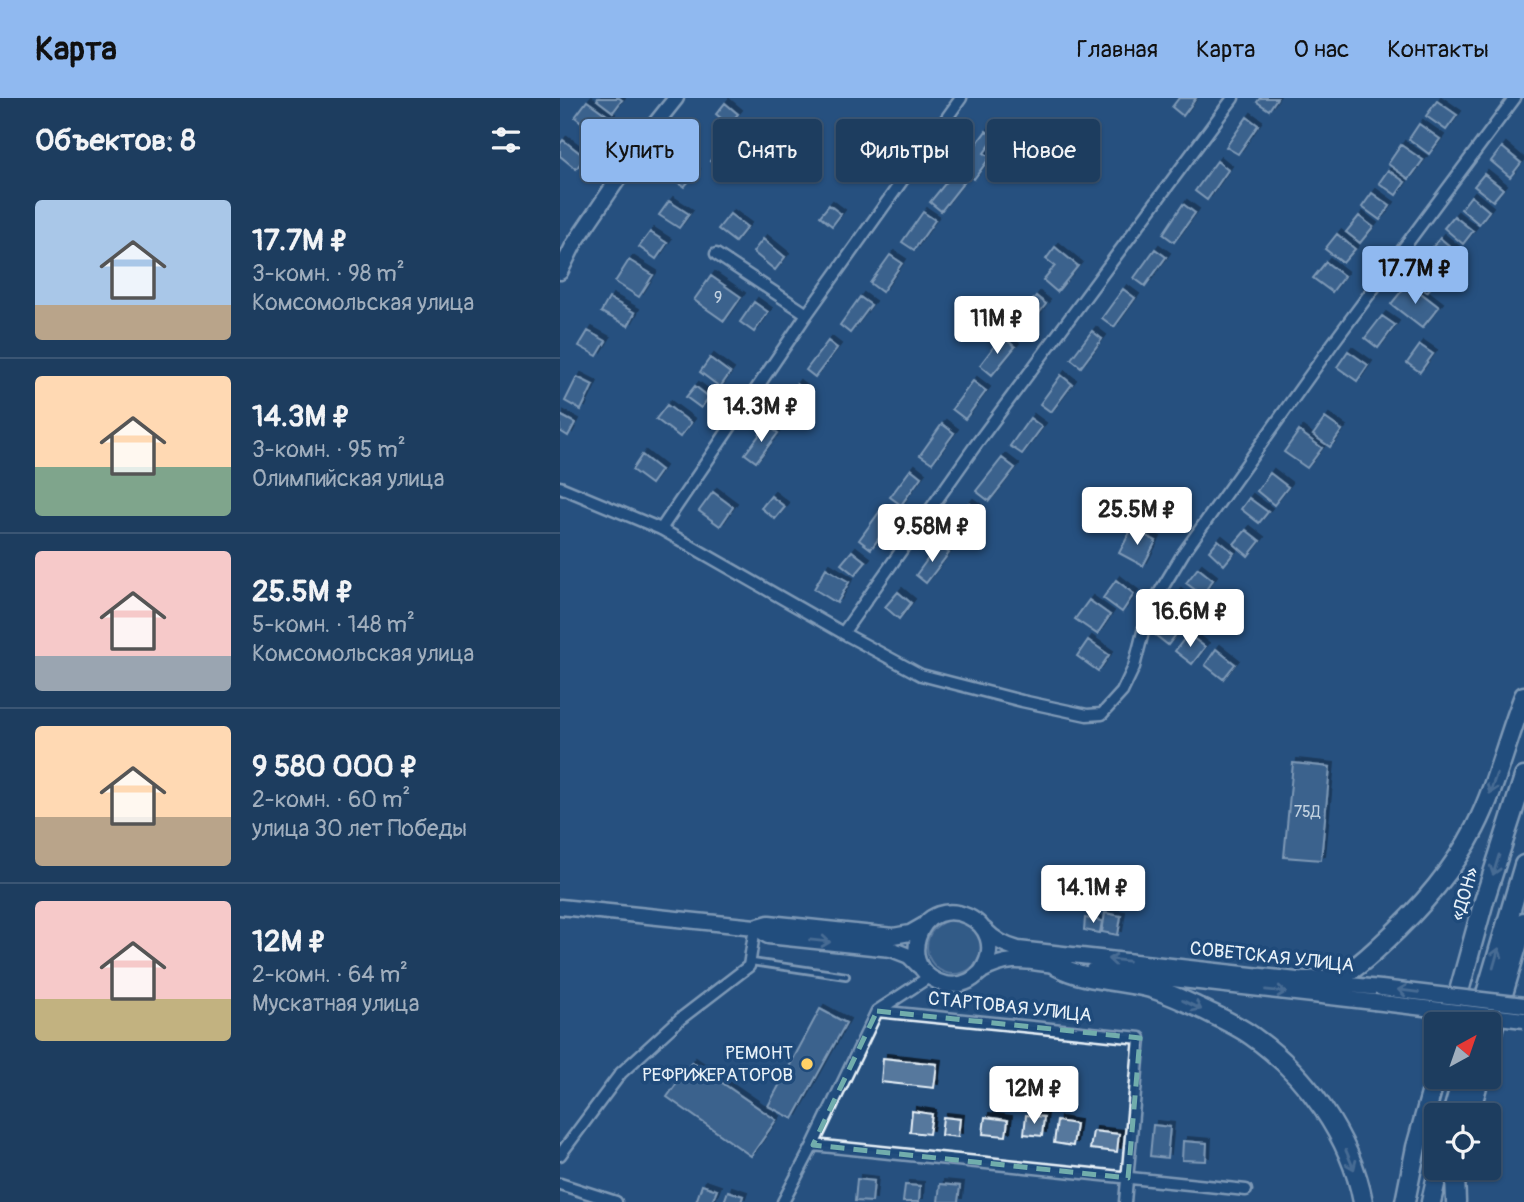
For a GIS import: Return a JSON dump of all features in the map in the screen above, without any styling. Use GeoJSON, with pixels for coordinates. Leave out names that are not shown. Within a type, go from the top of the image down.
{"type":"FeatureCollection","features":[{"type":"Feature","properties":{"kind":"highway"},"geometry":{"type":"LineString","coordinates":[[1306,981],[1330,979],[1347,973],[1401,926],[1433,891],[1457,859],[1476,826],[1524,696]]}},
{"type":"Feature","properties":{"kind":"highway","name":"«ДОН»"},"geometry":{"type":"LineString","coordinates":[[1453,1012],[1488,888],[1524,777]]}},
{"type":"Feature","properties":{"kind":"highway"},"geometry":{"type":"LineString","coordinates":[[1481,1012],[1524,865]]}},
{"type":"Feature","properties":{"kind":"highway"},"geometry":{"type":"LineString","coordinates":[[1498,1012],[1524,922]]}},
{"type":"Feature","properties":{"kind":"highway"},"geometry":{"type":"LineString","coordinates":[[1057,966],[1070,973],[1150,988],[1178,998],[1250,1034],[1280,1058],[1320,1104],[1352,1164],[1363,1202]]}},
{"type":"Feature","properties":{"kind":"highway"},"geometry":{"type":"LineString","coordinates":[[1405,1202],[1416,1147],[1432,1089]]}},
{"type":"Feature","properties":{"kind":"highway"},"geometry":{"type":"LineString","coordinates":[[1431,1202],[1436,1180]]}},
{"type":"Feature","properties":{"kind":"highway"},"geometry":{"type":"LineString","coordinates":[[1455,1180],[1456,1202]]}},
{"type":"Feature","properties":{"kind":"main road"},"geometry":{"type":"LineString","coordinates":[[560,272],[581,233],[676,98]]}},
{"type":"Feature","properties":{"kind":"main road"},"geometry":{"type":"LineString","coordinates":[[560,907],[755,927],[769,923],[893,936],[910,933],[937,915],[953,912],[969,916],[982,926],[989,950],[981,972],[968,982],[952,985],[936,981],[909,956],[891,948],[768,936],[755,927]]}},
{"type":"Feature","properties":{"kind":"main road"},"geometry":{"type":"LineString","coordinates":[[925,925],[920,932],[916,948],[919,964],[926,974]]}},
{"type":"Feature","properties":{"kind":"main road","name":"СОВЕТСКАЯ УЛИЦА"},"geometry":{"type":"LineString","coordinates":[[982,926],[997,941],[1018,949],[1524,1005]]}},
{"type":"Feature","properties":{"kind":"main road","name":"СОВЕТСКАЯ УЛИЦА"},"geometry":{"type":"LineString","coordinates":[[981,972],[1013,961],[1524,1020]]}},
{"type":"Feature","properties":{"kind":"street"},"geometry":{"type":"LineString","coordinates":[[661,529],[807,314],[961,98]]}},
{"type":"Feature","properties":{"kind":"street"},"geometry":{"type":"LineString","coordinates":[[843,633],[975,446],[1233,98]]}},
{"type":"Feature","properties":{"kind":"street"},"geometry":{"type":"LineString","coordinates":[[560,487],[661,529],[921,675],[1022,701],[1087,715],[1102,714],[1122,692],[1134,667],[1144,624],[1184,552],[1333,343],[1515,98]]}},
{"type":"Feature","properties":{"kind":"street"},"geometry":{"type":"LineString","coordinates":[[716,254],[807,314]]}},
{"type":"Feature","properties":{"kind":"street"},"geometry":{"type":"LineString","coordinates":[[560,1155],[621,1073],[680,1019],[750,966],[755,927]]}},
{"type":"Feature","properties":{"kind":"street"},"geometry":{"type":"LineString","coordinates":[[783,1202],[877,1011],[926,974]]}},
{"type":"Feature","properties":{"kind":"street","name":"СТАРТОВАЯ УЛИЦА"},"geometry":{"type":"LineString","coordinates":[[877,1011],[1140,1038],[1128,1178]]}},
{"type":"Feature","properties":{"kind":"street"},"geometry":{"type":"LineString","coordinates":[[813,1145],[1246,1190]]}},
{"type":"Feature","properties":{"kind":"street"},"geometry":{"type":"LineString","coordinates":[[1125,1202],[1128,1178]]}},
{"type":"Feature","properties":{"kind":"street"},"geometry":{"type":"LineString","coordinates":[[560,1184],[616,1202]]}},
{"type":"Feature","properties":{"kind":"lane"},"geometry":{"type":"LineString","coordinates":[[751,962],[846,976]]}},
{"type":"Feature","properties":{"kind":"highlighted area"},"geometry":{"type":"Polygon","coordinates":[[[877,1011],[1140,1038],[1128,1178],[813,1145],[877,1011]]]}},
{"type":"Feature","properties":{"kind":"shaded area"},"geometry":{"type":"Polygon","coordinates":[[[954,920],[973,928],[981,947],[973,966],[954,974],[935,966],[927,947],[935,928],[954,920]]]}},
{"type":"Feature","properties":{"kind":"building"},"geometry":{"type":"Polygon","coordinates":[[[1179,98],[1196,98],[1183,116],[1172,107],[1179,98]]]}},
{"type":"Feature","properties":{"kind":"building"},"geometry":{"type":"Polygon","coordinates":[[[1260,98],[1277,98],[1269,110],[1257,102],[1260,98]]]}},
{"type":"Feature","properties":{"kind":"building"},"geometry":{"type":"Polygon","coordinates":[[[597,100],[622,100],[613,112],[597,100]]]}},
{"type":"Feature","properties":{"kind":"building"},"geometry":{"type":"Polygon","coordinates":[[[587,101],[611,118],[581,119],[581,122],[575,117],[587,101]]]}},
{"type":"Feature","properties":{"kind":"building"},"geometry":{"type":"Polygon","coordinates":[[[1437,101],[1457,115],[1446,130],[1426,116],[1437,101]]]}},
{"type":"Feature","properties":{"kind":"building"},"geometry":{"type":"Polygon","coordinates":[[[725,103],[738,114],[734,119],[722,119],[716,114],[725,103]]]}},
{"type":"Feature","properties":{"kind":"building"},"geometry":{"type":"Polygon","coordinates":[[[1247,117],[1258,125],[1238,154],[1226,147],[1247,117]]]}},
{"type":"Feature","properties":{"kind":"building"},"geometry":{"type":"Polygon","coordinates":[[[1419,124],[1440,139],[1429,154],[1409,139],[1419,124]]]}},
{"type":"Feature","properties":{"kind":"building"},"geometry":{"type":"Polygon","coordinates":[[[987,132],[987,149],[984,153],[987,155],[987,161],[974,179],[973,144],[975,146],[987,132]]]}},
{"type":"Feature","properties":{"kind":"building"},"geometry":{"type":"Polygon","coordinates":[[[563,140],[581,154],[581,162],[576,169],[560,156],[560,144],[563,140]]]}},
{"type":"Feature","properties":{"kind":"building"},"geometry":{"type":"Polygon","coordinates":[[[1401,145],[1423,160],[1409,179],[1388,164],[1401,145]]]}},
{"type":"Feature","properties":{"kind":"building"},"geometry":{"type":"Polygon","coordinates":[[[1502,147],[1521,163],[1510,177],[1491,161],[1502,147]]]}},
{"type":"Feature","properties":{"kind":"building"},"geometry":{"type":"Polygon","coordinates":[[[1217,161],[1228,170],[1207,200],[1195,191],[1217,161]]]}},
{"type":"Feature","properties":{"kind":"building"},"geometry":{"type":"Polygon","coordinates":[[[1388,170],[1405,182],[1396,195],[1379,183],[1388,170]]]}},
{"type":"Feature","properties":{"kind":"building"},"geometry":{"type":"Polygon","coordinates":[[[1484,174],[1503,189],[1493,201],[1474,186],[1484,174]]]}},
{"type":"Feature","properties":{"kind":"building"},"geometry":{"type":"Polygon","coordinates":[[[946,182],[964,182],[941,211],[930,202],[946,182]]]}},
{"type":"Feature","properties":{"kind":"building"},"geometry":{"type":"Polygon","coordinates":[[[1372,193],[1390,206],[1380,220],[1362,207],[1372,193]]]}},
{"type":"Feature","properties":{"kind":"building"},"geometry":{"type":"Polygon","coordinates":[[[1471,196],[1489,211],[1479,224],[1461,209],[1471,196]]]}},
{"type":"Feature","properties":{"kind":"building"},"geometry":{"type":"Polygon","coordinates":[[[669,201],[689,214],[679,228],[659,215],[669,201]]]}},
{"type":"Feature","properties":{"kind":"building"},"geometry":{"type":"Polygon","coordinates":[[[1183,204],[1195,213],[1174,242],[1163,234],[1183,204]]]}},
{"type":"Feature","properties":{"kind":"building"},"geometry":{"type":"Polygon","coordinates":[[[829,205],[841,214],[832,226],[820,216],[829,205]]]}},
{"type":"Feature","properties":{"kind":"building"},"geometry":{"type":"Polygon","coordinates":[[[923,212],[935,220],[914,250],[902,242],[923,212]]]}},
{"type":"Feature","properties":{"kind":"building"},"geometry":{"type":"Polygon","coordinates":[[[730,214],[747,227],[735,242],[718,229],[730,214]]]}},
{"type":"Feature","properties":{"kind":"building"},"geometry":{"type":"Polygon","coordinates":[[[1359,216],[1373,227],[1360,243],[1346,232],[1359,216]]]}},
{"type":"Feature","properties":{"kind":"building"},"geometry":{"type":"Polygon","coordinates":[[[1454,216],[1473,231],[1463,244],[1444,228],[1454,216]]]}},
{"type":"Feature","properties":{"kind":"building"},"geometry":{"type":"Polygon","coordinates":[[[650,232],[667,243],[656,259],[639,247],[650,232]]]}},
{"type":"Feature","properties":{"kind":"building"},"geometry":{"type":"Polygon","coordinates":[[[1337,234],[1355,249],[1343,263],[1325,249],[1337,234]]]}},
{"type":"Feature","properties":{"kind":"building"},"geometry":{"type":"Polygon","coordinates":[[[1440,238],[1458,253],[1447,268],[1428,253],[1440,238]]]}},
{"type":"Feature","properties":{"kind":"building"},"geometry":{"type":"Polygon","coordinates":[[[763,239],[785,257],[775,270],[753,252],[763,239]]]}},
{"type":"Feature","properties":{"kind":"building"},"geometry":{"type":"Polygon","coordinates":[[[1055,247],[1078,266],[1057,292],[1043,280],[1055,266],[1046,259],[1055,247]]]}},
{"type":"Feature","properties":{"kind":"building"},"geometry":{"type":"Polygon","coordinates":[[[1155,249],[1166,257],[1145,286],[1134,278],[1155,249]]]}},
{"type":"Feature","properties":{"kind":"building"},"geometry":{"type":"Polygon","coordinates":[[[890,255],[902,263],[882,292],[870,283],[890,255]]]}},
{"type":"Feature","properties":{"kind":"building"},"geometry":{"type":"Polygon","coordinates":[[[629,260],[653,275],[639,297],[615,282],[629,260]]]}},
{"type":"Feature","properties":{"kind":"building"},"geometry":{"type":"Polygon","coordinates":[[[1326,262],[1344,276],[1332,292],[1313,278],[1326,262]]]}},
{"type":"Feature","properties":{"kind":"building"},"geometry":{"type":"Polygon","coordinates":[[[1419,267],[1437,280],[1427,292],[1409,279],[1419,267]]]}},
{"type":"Feature","properties":{"kind":"building"},"geometry":{"type":"Polygon","coordinates":[[[711,276],[741,297],[724,321],[694,300],[711,276]]]}},
{"type":"Feature","properties":{"kind":"building"},"geometry":{"type":"Polygon","coordinates":[[[1408,283],[1439,307],[1422,328],[1391,304],[1408,283]]]}},
{"type":"Feature","properties":{"kind":"building"},"geometry":{"type":"Polygon","coordinates":[[[1123,289],[1135,298],[1114,327],[1102,318],[1123,289]]]}},
{"type":"Feature","properties":{"kind":"building"},"geometry":{"type":"Polygon","coordinates":[[[1036,296],[1046,304],[1036,317],[1026,309],[1036,296]]]}},
{"type":"Feature","properties":{"kind":"building"},"geometry":{"type":"Polygon","coordinates":[[[860,297],[871,305],[850,333],[840,325],[860,297]]]}},
{"type":"Feature","properties":{"kind":"building"},"geometry":{"type":"Polygon","coordinates":[[[609,298],[635,313],[628,326],[601,312],[609,298]]]}},
{"type":"Feature","properties":{"kind":"building"},"geometry":{"type":"Polygon","coordinates":[[[754,302],[768,312],[754,332],[740,322],[754,302]]]}},
{"type":"Feature","properties":{"kind":"building"},"geometry":{"type":"Polygon","coordinates":[[[1026,309],[1036,317],[1025,331],[1015,323],[1026,309]]]}},
{"type":"Feature","properties":{"kind":"building"},"geometry":{"type":"Polygon","coordinates":[[[1382,316],[1395,325],[1378,348],[1365,338],[1382,316]]]}},
{"type":"Feature","properties":{"kind":"building"},"geometry":{"type":"Polygon","coordinates":[[[588,331],[606,341],[597,356],[579,346],[588,331]]]}},
{"type":"Feature","properties":{"kind":"building"},"geometry":{"type":"Polygon","coordinates":[[[1092,331],[1102,339],[1081,367],[1071,359],[1092,331]]]}},
{"type":"Feature","properties":{"kind":"building"},"geometry":{"type":"Polygon","coordinates":[[[1002,336],[1015,347],[992,375],[980,365],[1002,336]]]}},
{"type":"Feature","properties":{"kind":"building"},"geometry":{"type":"Polygon","coordinates":[[[828,341],[837,348],[815,377],[806,370],[828,341]]]}},
{"type":"Feature","properties":{"kind":"building"},"geometry":{"type":"Polygon","coordinates":[[[1420,345],[1433,354],[1420,372],[1407,363],[1420,345]]]}},
{"type":"Feature","properties":{"kind":"building"},"geometry":{"type":"Polygon","coordinates":[[[1348,351],[1368,365],[1357,381],[1337,367],[1348,351]]]}},
{"type":"Feature","properties":{"kind":"building"},"geometry":{"type":"Polygon","coordinates":[[[710,358],[730,373],[720,387],[700,372],[710,358]]]}},
{"type":"Feature","properties":{"kind":"building"},"geometry":{"type":"Polygon","coordinates":[[[1061,375],[1072,384],[1051,412],[1040,404],[1061,375]]]}},
{"type":"Feature","properties":{"kind":"building"},"geometry":{"type":"Polygon","coordinates":[[[577,377],[593,385],[581,410],[565,401],[577,377]]]}},
{"type":"Feature","properties":{"kind":"building"},"geometry":{"type":"Polygon","coordinates":[[[973,381],[986,391],[965,419],[952,409],[973,381]]]}},
{"type":"Feature","properties":{"kind":"building"},"geometry":{"type":"Polygon","coordinates":[[[796,384],[806,392],[785,420],[775,412],[796,384]]]}},
{"type":"Feature","properties":{"kind":"building"},"geometry":{"type":"Polygon","coordinates":[[[695,386],[709,397],[701,408],[686,397],[695,386]]]}},
{"type":"Feature","properties":{"kind":"building"},"geometry":{"type":"Polygon","coordinates":[[[667,405],[691,423],[680,437],[656,419],[667,405]]]}},
{"type":"Feature","properties":{"kind":"building"},"geometry":{"type":"Polygon","coordinates":[[[560,415],[575,423],[568,436],[560,431],[560,415]]]}},
{"type":"Feature","properties":{"kind":"building"},"geometry":{"type":"Polygon","coordinates":[[[1030,418],[1042,427],[1022,454],[1010,446],[1030,418]]]}},
{"type":"Feature","properties":{"kind":"building"},"geometry":{"type":"Polygon","coordinates":[[[1325,418],[1342,430],[1330,447],[1313,435],[1325,418]]]}},
{"type":"Feature","properties":{"kind":"building"},"geometry":{"type":"Polygon","coordinates":[[[942,424],[954,433],[932,463],[920,455],[942,424]]]}},
{"type":"Feature","properties":{"kind":"building"},"geometry":{"type":"Polygon","coordinates":[[[767,425],[778,433],[756,462],[745,454],[767,425]]]}},
{"type":"Feature","properties":{"kind":"building"},"geometry":{"type":"Polygon","coordinates":[[[1299,431],[1322,448],[1307,468],[1284,452],[1299,431]]]}},
{"type":"Feature","properties":{"kind":"building"},"geometry":{"type":"Polygon","coordinates":[[[642,455],[661,470],[651,484],[632,470],[642,455]]]}},
{"type":"Feature","properties":{"kind":"building"},"geometry":{"type":"Polygon","coordinates":[[[1002,458],[1015,468],[989,501],[976,491],[1002,458]]]}},
{"type":"Feature","properties":{"kind":"building"},"geometry":{"type":"Polygon","coordinates":[[[911,469],[921,477],[901,505],[890,497],[911,469]]]}},
{"type":"Feature","properties":{"kind":"building"},"geometry":{"type":"Polygon","coordinates":[[[1270,473],[1288,487],[1274,505],[1257,491],[1270,473]]]}},
{"type":"Feature","properties":{"kind":"building"},"geometry":{"type":"Polygon","coordinates":[[[713,492],[733,507],[720,526],[699,511],[713,492]]]}},
{"type":"Feature","properties":{"kind":"building"},"geometry":{"type":"Polygon","coordinates":[[[771,496],[785,507],[775,519],[761,508],[771,496]]]}},
{"type":"Feature","properties":{"kind":"building"},"geometry":{"type":"Polygon","coordinates":[[[1249,498],[1268,512],[1259,523],[1241,509],[1249,498]]]}},
{"type":"Feature","properties":{"kind":"building"},"geometry":{"type":"Polygon","coordinates":[[[969,503],[979,510],[955,541],[946,533],[969,503]]]}},
{"type":"Feature","properties":{"kind":"building"},"geometry":{"type":"Polygon","coordinates":[[[880,511],[892,520],[871,549],[859,540],[880,511]]]}},
{"type":"Feature","properties":{"kind":"building"},"geometry":{"type":"Polygon","coordinates":[[[1132,528],[1156,541],[1143,566],[1119,553],[1132,528]]]}},
{"type":"Feature","properties":{"kind":"building"},"geometry":{"type":"Polygon","coordinates":[[[1246,530],[1260,541],[1248,556],[1234,544],[1246,530]]]}},
{"type":"Feature","properties":{"kind":"building"},"geometry":{"type":"Polygon","coordinates":[[[1218,540],[1234,553],[1224,565],[1209,551],[1218,540]]]}},
{"type":"Feature","properties":{"kind":"building"},"geometry":{"type":"Polygon","coordinates":[[[938,545],[949,553],[926,583],[916,575],[938,545]]]}},
{"type":"Feature","properties":{"kind":"building"},"geometry":{"type":"Polygon","coordinates":[[[852,551],[866,562],[855,575],[841,564],[852,551]]]}},
{"type":"Feature","properties":{"kind":"building"},"geometry":{"type":"Polygon","coordinates":[[[826,568],[849,582],[837,603],[814,589],[826,568]]]}},
{"type":"Feature","properties":{"kind":"building"},"geometry":{"type":"Polygon","coordinates":[[[1198,568],[1213,580],[1202,595],[1186,583],[1198,568]]]}},
{"type":"Feature","properties":{"kind":"building"},"geometry":{"type":"Polygon","coordinates":[[[1116,580],[1134,594],[1122,612],[1103,598],[1116,580]]]}},
{"type":"Feature","properties":{"kind":"building"},"geometry":{"type":"Polygon","coordinates":[[[898,592],[911,603],[899,619],[885,607],[898,592]]]}},
{"type":"Feature","properties":{"kind":"building"},"geometry":{"type":"Polygon","coordinates":[[[1177,592],[1197,607],[1187,620],[1167,606],[1177,592]]]}},
{"type":"Feature","properties":{"kind":"building"},"geometry":{"type":"Polygon","coordinates":[[[1089,600],[1110,615],[1097,634],[1075,619],[1089,600]]]}},
{"type":"Feature","properties":{"kind":"building"},"geometry":{"type":"Polygon","coordinates":[[[1168,614],[1183,625],[1168,645],[1154,634],[1168,614]]]}},
{"type":"Feature","properties":{"kind":"building"},"geometry":{"type":"Polygon","coordinates":[[[1188,634],[1205,647],[1192,664],[1175,651],[1188,634]]]}},
{"type":"Feature","properties":{"kind":"building"},"geometry":{"type":"Polygon","coordinates":[[[1088,640],[1109,655],[1098,671],[1077,656],[1088,640]]]}},
{"type":"Feature","properties":{"kind":"building"},"geometry":{"type":"Polygon","coordinates":[[[1216,649],[1235,664],[1223,679],[1205,665],[1216,649]]]}},
{"type":"Feature","properties":{"kind":"building"},"geometry":{"type":"Polygon","coordinates":[[[1293,763],[1330,767],[1321,860],[1284,857],[1293,763]]]}},
{"type":"Feature","properties":{"kind":"building"},"geometry":{"type":"Polygon","coordinates":[[[1105,913],[1121,916],[1118,935],[1102,932],[1105,913]]]}},
{"type":"Feature","properties":{"kind":"building"},"geometry":{"type":"Polygon","coordinates":[[[1085,918],[1102,921],[1100,933],[1084,930],[1085,918]]]}},
{"type":"Feature","properties":{"kind":"building","name":"РЕМОНТ РЕФРИЖЕРАТОРОВ"},"geometry":{"type":"Polygon","coordinates":[[[820,1009],[846,1023],[793,1119],[768,1106],[820,1009]]]}},
{"type":"Feature","properties":{"kind":"building"},"geometry":{"type":"Polygon","coordinates":[[[883,1058],[937,1064],[934,1088],[881,1082],[883,1058]]]}},
{"type":"Feature","properties":{"kind":"building"},"geometry":{"type":"Polygon","coordinates":[[[692,1062],[776,1120],[751,1156],[667,1097],[692,1062]]]}},
{"type":"Feature","properties":{"kind":"building"},"geometry":{"type":"Polygon","coordinates":[[[912,1111],[932,1114],[929,1134],[910,1132],[912,1111]]]}},
{"type":"Feature","properties":{"kind":"building"},"geometry":{"type":"Polygon","coordinates":[[[1026,1115],[1044,1117],[1042,1136],[1024,1134],[1026,1115]]]}},
{"type":"Feature","properties":{"kind":"building"},"geometry":{"type":"Polygon","coordinates":[[[943,1117],[960,1119],[958,1137],[941,1135],[943,1117]]]}},
{"type":"Feature","properties":{"kind":"building"},"geometry":{"type":"Polygon","coordinates":[[[985,1117],[1008,1120],[1006,1136],[983,1134],[985,1117]]]}},
{"type":"Feature","properties":{"kind":"building"},"geometry":{"type":"Polygon","coordinates":[[[1057,1121],[1076,1124],[1073,1146],[1054,1143],[1057,1121]]]}},
{"type":"Feature","properties":{"kind":"building"},"geometry":{"type":"Polygon","coordinates":[[[1153,1125],[1170,1127],[1167,1158],[1150,1156],[1153,1125]]]}},
{"type":"Feature","properties":{"kind":"building"},"geometry":{"type":"Polygon","coordinates":[[[1093,1131],[1119,1134],[1117,1152],[1090,1149],[1093,1131]]]}},
{"type":"Feature","properties":{"kind":"building"},"geometry":{"type":"Polygon","coordinates":[[[1183,1141],[1207,1143],[1206,1161],[1182,1160],[1183,1141]]]}},
{"type":"Feature","properties":{"kind":"building"},"geometry":{"type":"Polygon","coordinates":[[[857,1179],[874,1181],[872,1202],[855,1201],[857,1179]]]}},
{"type":"Feature","properties":{"kind":"building"},"geometry":{"type":"Polygon","coordinates":[[[940,1184],[960,1186],[958,1202],[938,1202],[940,1184]]]}},
{"type":"Feature","properties":{"kind":"building"},"geometry":{"type":"Polygon","coordinates":[[[702,1185],[717,1190],[712,1202],[696,1202],[702,1185]]]}},
{"type":"Feature","properties":{"kind":"building"},"geometry":{"type":"Polygon","coordinates":[[[905,1185],[920,1186],[919,1202],[903,1202],[905,1185]]]}},
{"type":"Feature","properties":{"kind":"building"},"geometry":{"type":"Polygon","coordinates":[[[728,1191],[743,1196],[741,1202],[724,1202],[728,1191]]]}},
{"type":"Feature","properties":{"kind":"place","name":"РЕМОНТ РЕФРИЖЕРАТОРОВ"},"geometry":{"type":"Point","coordinates":[807,1064]}}]}
